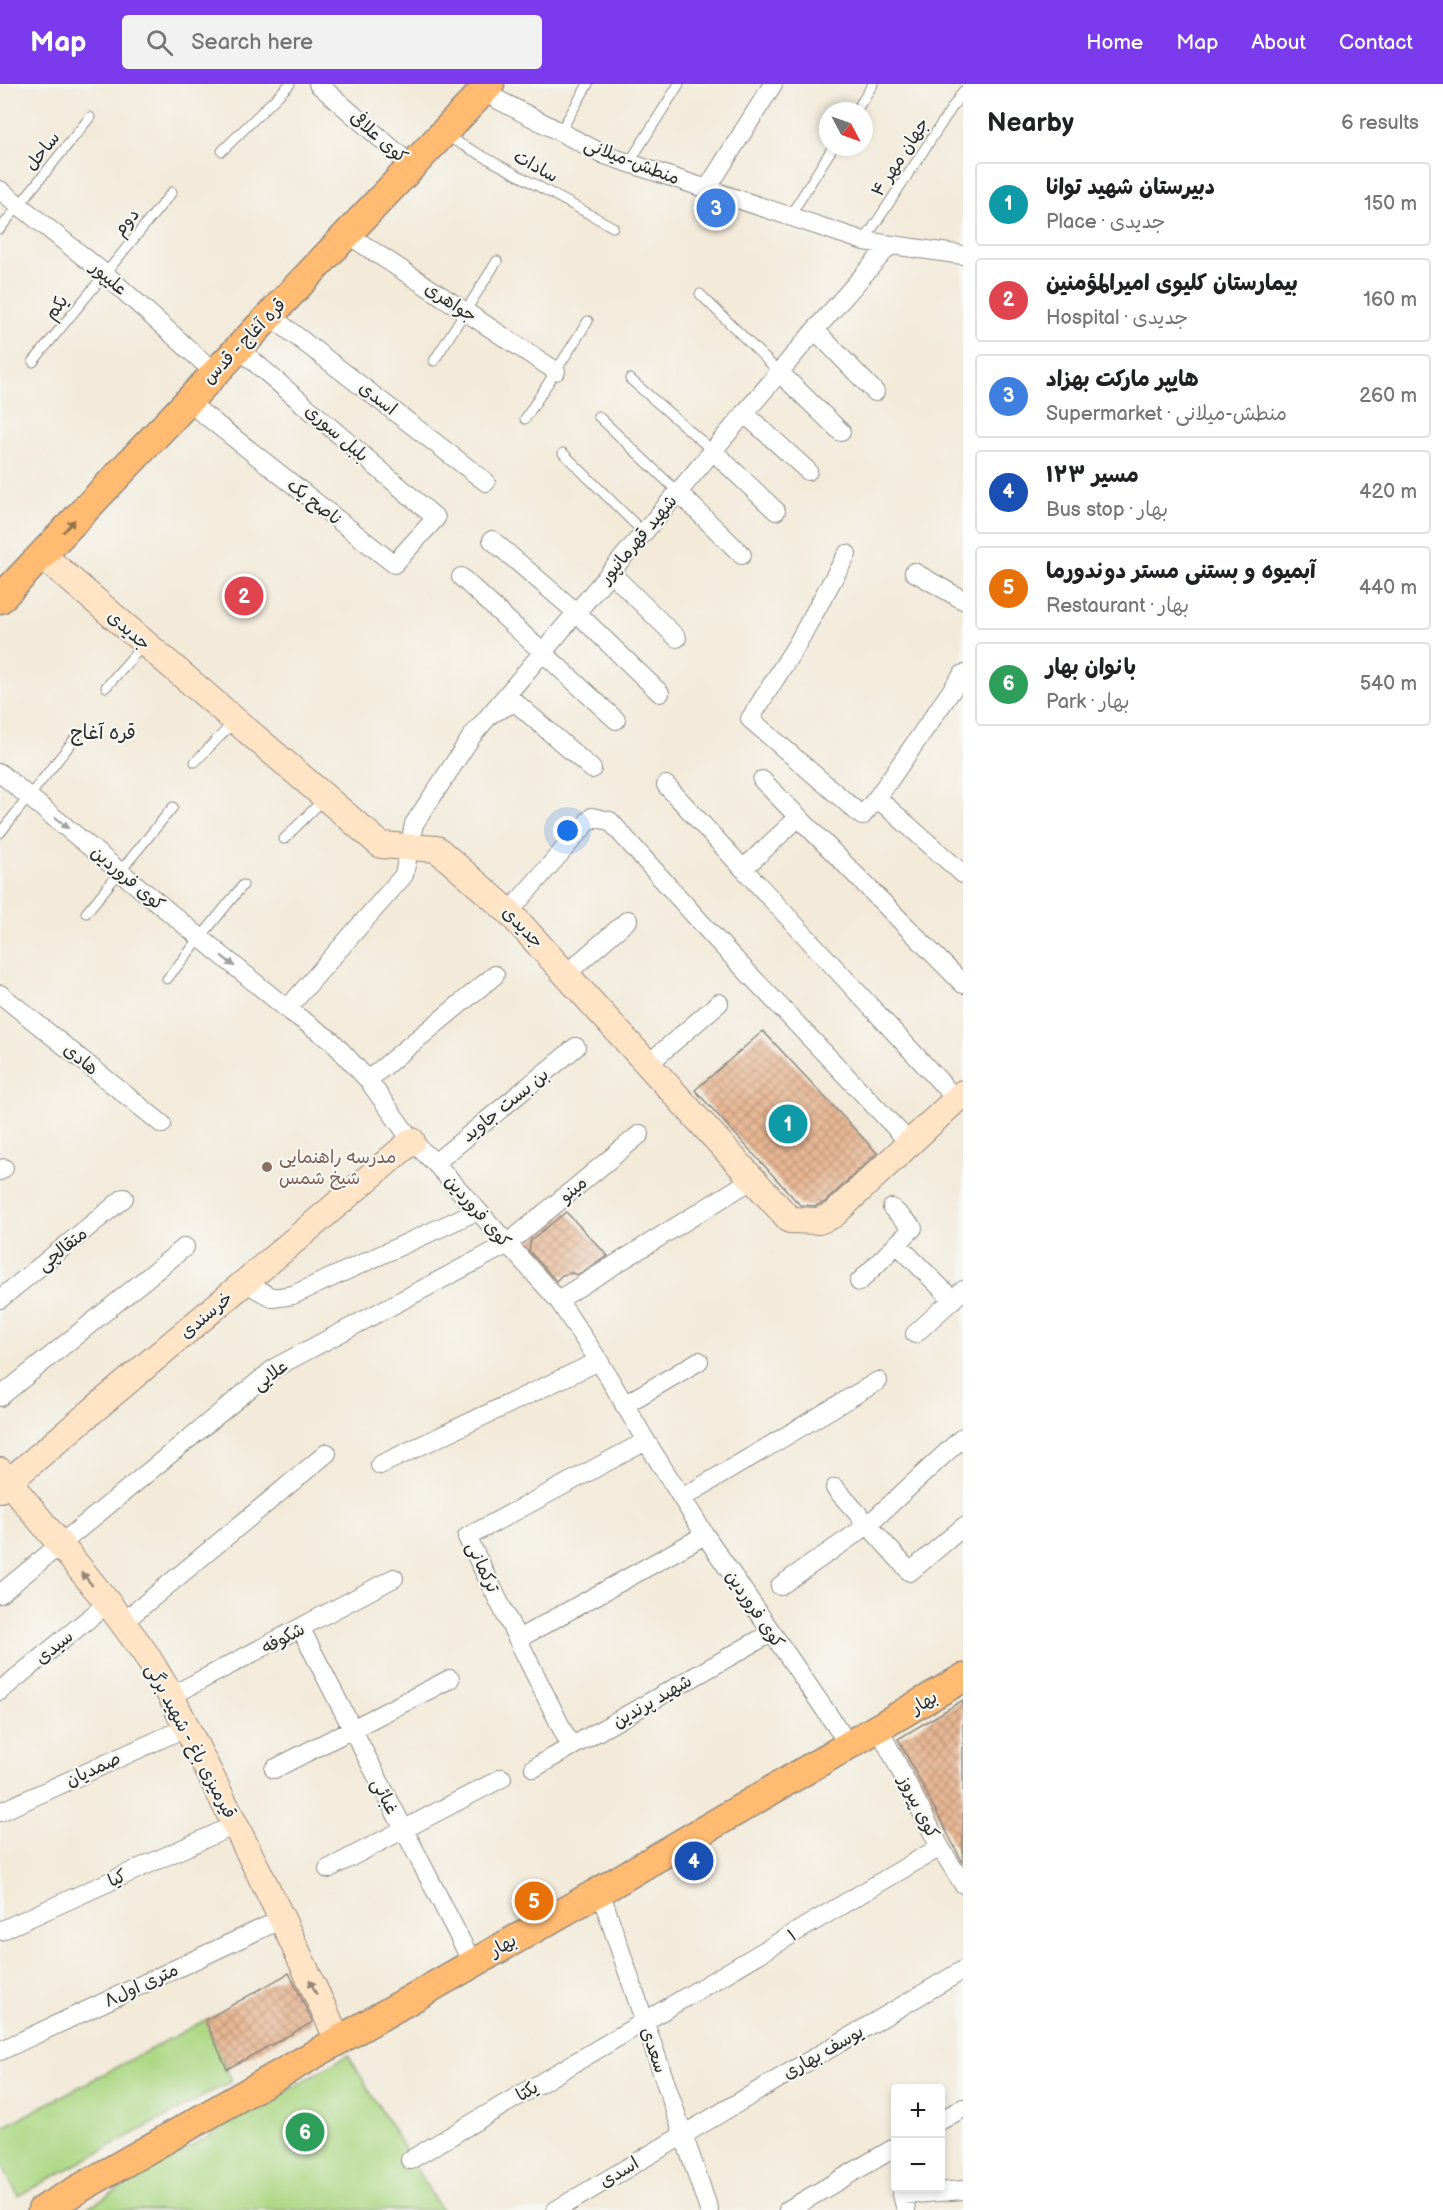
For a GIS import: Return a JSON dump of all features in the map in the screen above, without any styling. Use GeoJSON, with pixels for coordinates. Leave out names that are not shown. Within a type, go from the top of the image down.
{"type":"FeatureCollection","features":[{"type":"Feature","properties":{"kind":"main road","name":"قره آغاج - قدس"},"geometry":{"type":"LineString","coordinates":[[0,599],[486,88]]}},
{"type":"Feature","properties":{"kind":"main road","name":"بهار"},"geometry":{"type":"LineString","coordinates":[[42,2210],[472,1962],[600,1891],[963,1678]]}},
{"type":"Feature","properties":{"kind":"street","name":"کوی علافی"},"geometry":{"type":"LineString","coordinates":[[318,84],[412,166]]}},
{"type":"Feature","properties":{"kind":"street"},"geometry":{"type":"LineString","coordinates":[[707,189],[773,84]]}},
{"type":"Feature","properties":{"kind":"street","name":"منطش-میلانی"},"geometry":{"type":"LineString","coordinates":[[486,88],[560,132],[605,155],[864,241],[963,255]]}},
{"type":"Feature","properties":{"kind":"street","name":"علیپور"},"geometry":{"type":"LineString","coordinates":[[0,190],[104,273],[214,372]]}},
{"type":"Feature","properties":{"kind":"street","name":"جواهری"},"geometry":{"type":"LineString","coordinates":[[347,234],[556,371]]}},
{"type":"Feature","properties":{"kind":"street","name":"شهید قهرمانپور"},"geometry":{"type":"LineString","coordinates":[[287,1009],[404,875],[414,824],[472,736],[744,413],[890,245]]}},
{"type":"Feature","properties":{"kind":"street","name":"اسدی"},"geometry":{"type":"LineString","coordinates":[[269,315],[486,482]]}},
{"type":"Feature","properties":{"kind":"street"},"geometry":{"type":"LineString","coordinates":[[815,330],[875,392]]}},
{"type":"Feature","properties":{"kind":"street","name":"بلبل سوری"},"geometry":{"type":"LineString","coordinates":[[238,348],[436,519]]}},
{"type":"Feature","properties":{"kind":"street"},"geometry":{"type":"LineString","coordinates":[[779,372],[841,432]]}},
{"type":"Feature","properties":{"kind":"street","name":"ناصح یک"},"geometry":{"type":"LineString","coordinates":[[187,401],[394,564],[436,519]]}},
{"type":"Feature","properties":{"kind":"street"},"geometry":{"type":"LineString","coordinates":[[744,413],[808,471]]}},
{"type":"Feature","properties":{"kind":"street"},"geometry":{"type":"LineString","coordinates":[[713,451],[776,511]]}},
{"type":"Feature","properties":{"kind":"street"},"geometry":{"type":"LineString","coordinates":[[678,492],[742,555]]}},
{"type":"Feature","properties":{"kind":"street"},"geometry":{"type":"LineString","coordinates":[[492,540],[576,612],[660,693]]}},
{"type":"Feature","properties":{"kind":"street"},"geometry":{"type":"LineString","coordinates":[[847,554],[796,646],[750,719],[861,816],[877,798],[963,674]]}},
{"type":"Feature","properties":{"kind":"street","name":"جدیدی"},"geometry":{"type":"LineString","coordinates":[[42,555],[381,846],[437,849],[509,912],[790,1220],[819,1221],[833,1215],[960,1096]]}},
{"type":"Feature","properties":{"kind":"street"},"geometry":{"type":"LineString","coordinates":[[610,572],[677,638]]}},
{"type":"Feature","properties":{"kind":"street"},"geometry":{"type":"LineString","coordinates":[[914,572],[963,600]]}},
{"type":"Feature","properties":{"kind":"street"},"geometry":{"type":"LineString","coordinates":[[461,577],[616,720]]}},
{"type":"Feature","properties":{"kind":"street"},"geometry":{"type":"LineString","coordinates":[[491,713],[516,702],[592,769]]}},
{"type":"Feature","properties":{"kind":"street","name":"کوی فروردین"},"geometry":{"type":"LineString","coordinates":[[0,773],[287,1009],[332,1041],[368,1080],[412,1141],[435,1163],[506,1245],[558,1300],[599,1361],[705,1535],[849,1745]]}},
{"type":"Feature","properties":{"kind":"street"},"geometry":{"type":"LineString","coordinates":[[762,780],[963,984]]}},
{"type":"Feature","properties":{"kind":"street"},"geometry":{"type":"LineString","coordinates":[[666,785],[960,1096]]}},
{"type":"Feature","properties":{"kind":"street"},"geometry":{"type":"LineString","coordinates":[[877,798],[963,874]]}},
{"type":"Feature","properties":{"kind":"street"},"geometry":{"type":"LineString","coordinates":[[743,869],[799,817]]}},
{"type":"Feature","properties":{"kind":"street"},"geometry":{"type":"LineString","coordinates":[[509,912],[592,818],[610,821],[713,936],[909,1142]]}},
{"type":"Feature","properties":{"kind":"street"},"geometry":{"type":"LineString","coordinates":[[566,974],[628,920]]}},
{"type":"Feature","properties":{"kind":"street"},"geometry":{"type":"LineString","coordinates":[[368,1080],[495,975]]}},
{"type":"Feature","properties":{"kind":"street","name":"هادی"},"geometry":{"type":"LineString","coordinates":[[0,994],[162,1124]]}},
{"type":"Feature","properties":{"kind":"street"},"geometry":{"type":"LineString","coordinates":[[648,1064],[719,1003]]}},
{"type":"Feature","properties":{"kind":"street","name":"بن بست جاوید"},"geometry":{"type":"LineString","coordinates":[[435,1163],[576,1047]]}},
{"type":"Feature","properties":{"kind":"street","name":"مینو"},"geometry":{"type":"LineString","coordinates":[[506,1245],[640,1134]]}},
{"type":"Feature","properties":{"kind":"street","name":"خرسندی"},"geometry":{"type":"LineString","coordinates":[[3,1480],[412,1141]]}},
{"type":"Feature","properties":{"kind":"street"},"geometry":{"type":"LineString","coordinates":[[558,1300],[753,1179]]}},
{"type":"Feature","properties":{"kind":"street","name":"متقالچی"},"geometry":{"type":"LineString","coordinates":[[0,1299],[124,1198]]}},
{"type":"Feature","properties":{"kind":"street"},"geometry":{"type":"LineString","coordinates":[[859,1282],[913,1228],[892,1208]]}},
{"type":"Feature","properties":{"kind":"street"},"geometry":{"type":"LineString","coordinates":[[244,1282],[273,1298],[293,1295],[477,1211]]}},
{"type":"Feature","properties":{"kind":"street"},"geometry":{"type":"LineString","coordinates":[[897,1244],[958,1295],[915,1334]]}},
{"type":"Feature","properties":{"kind":"street","name":"علایی"},"geometry":{"type":"LineString","coordinates":[[0,1594],[276,1367],[506,1245]]}},
{"type":"Feature","properties":{"kind":"street"},"geometry":{"type":"LineString","coordinates":[[0,1397],[185,1247]]}},
{"type":"Feature","properties":{"kind":"street"},"geometry":{"type":"LineString","coordinates":[[380,1465],[599,1361]]}},
{"type":"Feature","properties":{"kind":"street"},"geometry":{"type":"LineString","coordinates":[[624,1405],[699,1361]]}},
{"type":"Feature","properties":{"kind":"street"},"geometry":{"type":"LineString","coordinates":[[682,1498],[878,1381]]}},
{"type":"Feature","properties":{"kind":"street"},"geometry":{"type":"LineString","coordinates":[[780,1586],[868,1525],[963,1437]]}},
{"type":"Feature","properties":{"kind":"street","name":"ترکمانی"},"geometry":{"type":"LineString","coordinates":[[571,1747],[467,1537],[646,1441]]}},
{"type":"Feature","properties":{"kind":"street","name":"سیدی"},"geometry":{"type":"LineString","coordinates":[[0,1691],[115,1613],[327,1453]]}},
{"type":"Feature","properties":{"kind":"street","name":"قیرمیزی باغ - شهید برگی"},"geometry":{"type":"LineString","coordinates":[[3,1480],[115,1613],[145,1653],[171,1696],[282,1919],[338,2040]]}},
{"type":"Feature","properties":{"kind":"street"},"geometry":{"type":"LineString","coordinates":[[835,1488],[910,1572],[963,1527]]}},
{"type":"Feature","properties":{"kind":"street"},"geometry":{"type":"LineString","coordinates":[[518,1639],[705,1535]]}},
{"type":"Feature","properties":{"kind":"street","name":"شکوفه"},"geometry":{"type":"LineString","coordinates":[[171,1696],[394,1578]]}},
{"type":"Feature","properties":{"kind":"street","name":"غبائی"},"geometry":{"type":"LineString","coordinates":[[301,1629],[472,1962]]}},
{"type":"Feature","properties":{"kind":"street","name":"شهید پرندین"},"geometry":{"type":"LineString","coordinates":[[534,1768],[771,1633]]}},
{"type":"Feature","properties":{"kind":"street"},"geometry":{"type":"LineString","coordinates":[[274,1769],[450,1678]]}},
{"type":"Feature","properties":{"kind":"street","name":"صمدیان"},"geometry":{"type":"LineString","coordinates":[[0,1812],[186,1726]]}},
{"type":"Feature","properties":{"kind":"street","name":"کوی پیروز"},"geometry":{"type":"LineString","coordinates":[[879,1729],[940,1847],[963,1884]]}},
{"type":"Feature","properties":{"kind":"street"},"geometry":{"type":"LineString","coordinates":[[328,1869],[502,1778]]}},
{"type":"Feature","properties":{"kind":"street","name":"کیا"},"geometry":{"type":"LineString","coordinates":[[0,1930],[235,1824]]}},
{"type":"Feature","properties":{"kind":"street","name":"۱"},"geometry":{"type":"LineString","coordinates":[[644,2022],[940,1847]]}},
{"type":"Feature","properties":{"kind":"street","name":"سعدی"},"geometry":{"type":"LineString","coordinates":[[600,1891],[709,2210]]}},
{"type":"Feature","properties":{"kind":"street","name":"۸متری اول"},"geometry":{"type":"LineString","coordinates":[[0,2051],[282,1919]]}},
{"type":"Feature","properties":{"kind":"street","name":"یوسف بهاری"},"geometry":{"type":"LineString","coordinates":[[683,2135],[963,1970]]}},
{"type":"Feature","properties":{"kind":"street","name":"یکتا"},"geometry":{"type":"LineString","coordinates":[[410,2160],[644,2022]]}},
{"type":"Feature","properties":{"kind":"street"},"geometry":{"type":"LineString","coordinates":[[945,2118],[963,2108]]}},
{"type":"Feature","properties":{"kind":"street","name":"اسدی"},"geometry":{"type":"LineString","coordinates":[[555,2210],[683,2135]]}},
{"type":"Feature","properties":{"kind":"street"},"geometry":{"type":"LineString","coordinates":[[788,2210],[891,2150]]}},
{"type":"Feature","properties":{"kind":"street"},"geometry":{"type":"LineString","coordinates":[[906,2210],[902,2195],[963,2190]]}},
{"type":"Feature","properties":{"kind":"lane"},"geometry":{"type":"LineString","coordinates":[[222,151],[290,84]]}},
{"type":"Feature","properties":{"kind":"lane"},"geometry":{"type":"LineString","coordinates":[[560,132],[588,84]]}},
{"type":"Feature","properties":{"kind":"lane"},"geometry":{"type":"LineString","coordinates":[[629,163],[680,84]]}},
{"type":"Feature","properties":{"kind":"lane"},"geometry":{"type":"LineString","coordinates":[[862,102],[873,84]]}},
{"type":"Feature","properties":{"kind":"lane","name":"جهان مهر ۴"},"geometry":{"type":"LineString","coordinates":[[864,241],[963,91]]}},
{"type":"Feature","properties":{"kind":"lane","name":"ساحل"},"geometry":{"type":"LineString","coordinates":[[0,229],[90,117]]}},
{"type":"Feature","properties":{"kind":"lane","name":"سادات"},"geometry":{"type":"LineString","coordinates":[[443,134],[613,226]]}},
{"type":"Feature","properties":{"kind":"lane"},"geometry":{"type":"LineString","coordinates":[[790,216],[827,156]]}},
{"type":"Feature","properties":{"kind":"lane","name":"دوم"},"geometry":{"type":"LineString","coordinates":[[104,273],[172,192]]}},
{"type":"Feature","properties":{"kind":"lane"},"geometry":{"type":"LineString","coordinates":[[434,361],[497,261]]}},
{"type":"Feature","properties":{"kind":"lane","name":"یکم"},"geometry":{"type":"LineString","coordinates":[[33,362],[104,273]]}},
{"type":"Feature","properties":{"kind":"lane"},"geometry":{"type":"LineString","coordinates":[[700,294],[779,372]]}},
{"type":"Feature","properties":{"kind":"lane"},"geometry":{"type":"LineString","coordinates":[[525,419],[588,321]]}},
{"type":"Feature","properties":{"kind":"lane"},"geometry":{"type":"LineString","coordinates":[[630,379],[713,451]]}},
{"type":"Feature","properties":{"kind":"lane"},"geometry":{"type":"LineString","coordinates":[[598,416],[678,492]]}},
{"type":"Feature","properties":{"kind":"lane"},"geometry":{"type":"LineString","coordinates":[[563,453],[644,532]]}},
{"type":"Feature","properties":{"kind":"lane"},"geometry":{"type":"LineString","coordinates":[[106,687],[145,643]]}},
{"type":"Feature","properties":{"kind":"lane"},"geometry":{"type":"LineString","coordinates":[[195,762],[235,720]]}},
{"type":"Feature","properties":{"kind":"lane"},"geometry":{"type":"LineString","coordinates":[[0,833],[77,736]]}},
{"type":"Feature","properties":{"kind":"lane"},"geometry":{"type":"LineString","coordinates":[[284,839],[325,798]]}},
{"type":"Feature","properties":{"kind":"lane"},"geometry":{"type":"LineString","coordinates":[[86,913],[173,807]]}},
{"type":"Feature","properties":{"kind":"lane"},"geometry":{"type":"LineString","coordinates":[[167,979],[243,885]]}},
{"type":"Feature","properties":{"kind":"green space"},"geometry":{"type":"Polygon","coordinates":[[[205,2020],[232,2081],[18,2196],[0,2161],[0,2129],[205,2020]]]}},
{"type":"Feature","properties":{"kind":"green space"},"geometry":{"type":"Polygon","coordinates":[[[348,2055],[441,2210],[83,2210],[348,2055]]]}},
{"type":"Feature","properties":{"kind":"building"},"geometry":{"type":"Polygon","coordinates":[[[763,1031],[877,1153],[825,1202],[816,1206],[800,1205],[695,1090],[763,1031]]]}},
{"type":"Feature","properties":{"kind":"building"},"geometry":{"type":"Polygon","coordinates":[[[566,1212],[608,1256],[577,1275],[572,1273],[562,1275],[556,1281],[529,1251],[531,1240],[566,1212]]]}},
{"type":"Feature","properties":{"kind":"building"},"geometry":{"type":"Polygon","coordinates":[[[963,1700],[963,1863],[898,1739],[963,1700]]]}},
{"type":"Feature","properties":{"kind":"building"},"geometry":{"type":"Polygon","coordinates":[[[289,1973],[313,2022],[227,2069],[205,2020],[289,1973]]]}},
{"type":"Feature","properties":{"kind":"place","name":"هایپر مارکت بهزاد"},"geometry":{"type":"Point","coordinates":[716,208]}},
{"type":"Feature","properties":{"kind":"place","name":"بیمارستان کلیوی امیرالمؤمنین"},"geometry":{"type":"Point","coordinates":[244,596]}},
{"type":"Feature","properties":{"kind":"place","name":"دبیرستان شهید توانا"},"geometry":{"type":"Point","coordinates":[788,1124]}},
{"type":"Feature","properties":{"kind":"place","name":"مدرسه راهنمایی شیخ شمس"},"geometry":{"type":"Point","coordinates":[267,1167]}},
{"type":"Feature","properties":{"kind":"place","name":"مسیر ۱۲۳"},"geometry":{"type":"Point","coordinates":[694,1861]}},
{"type":"Feature","properties":{"kind":"place","name":"آبمیوه و بستنی مستر دوندورما"},"geometry":{"type":"Point","coordinates":[534,1901]}},
{"type":"Feature","properties":{"kind":"place","name":"بانوان بهار"},"geometry":{"type":"Point","coordinates":[305,2132]}},
{"type":"Feature","properties":{"kind":"district","name":"قره آغاج"},"geometry":{"type":"Point","coordinates":[103,732]}}]}
